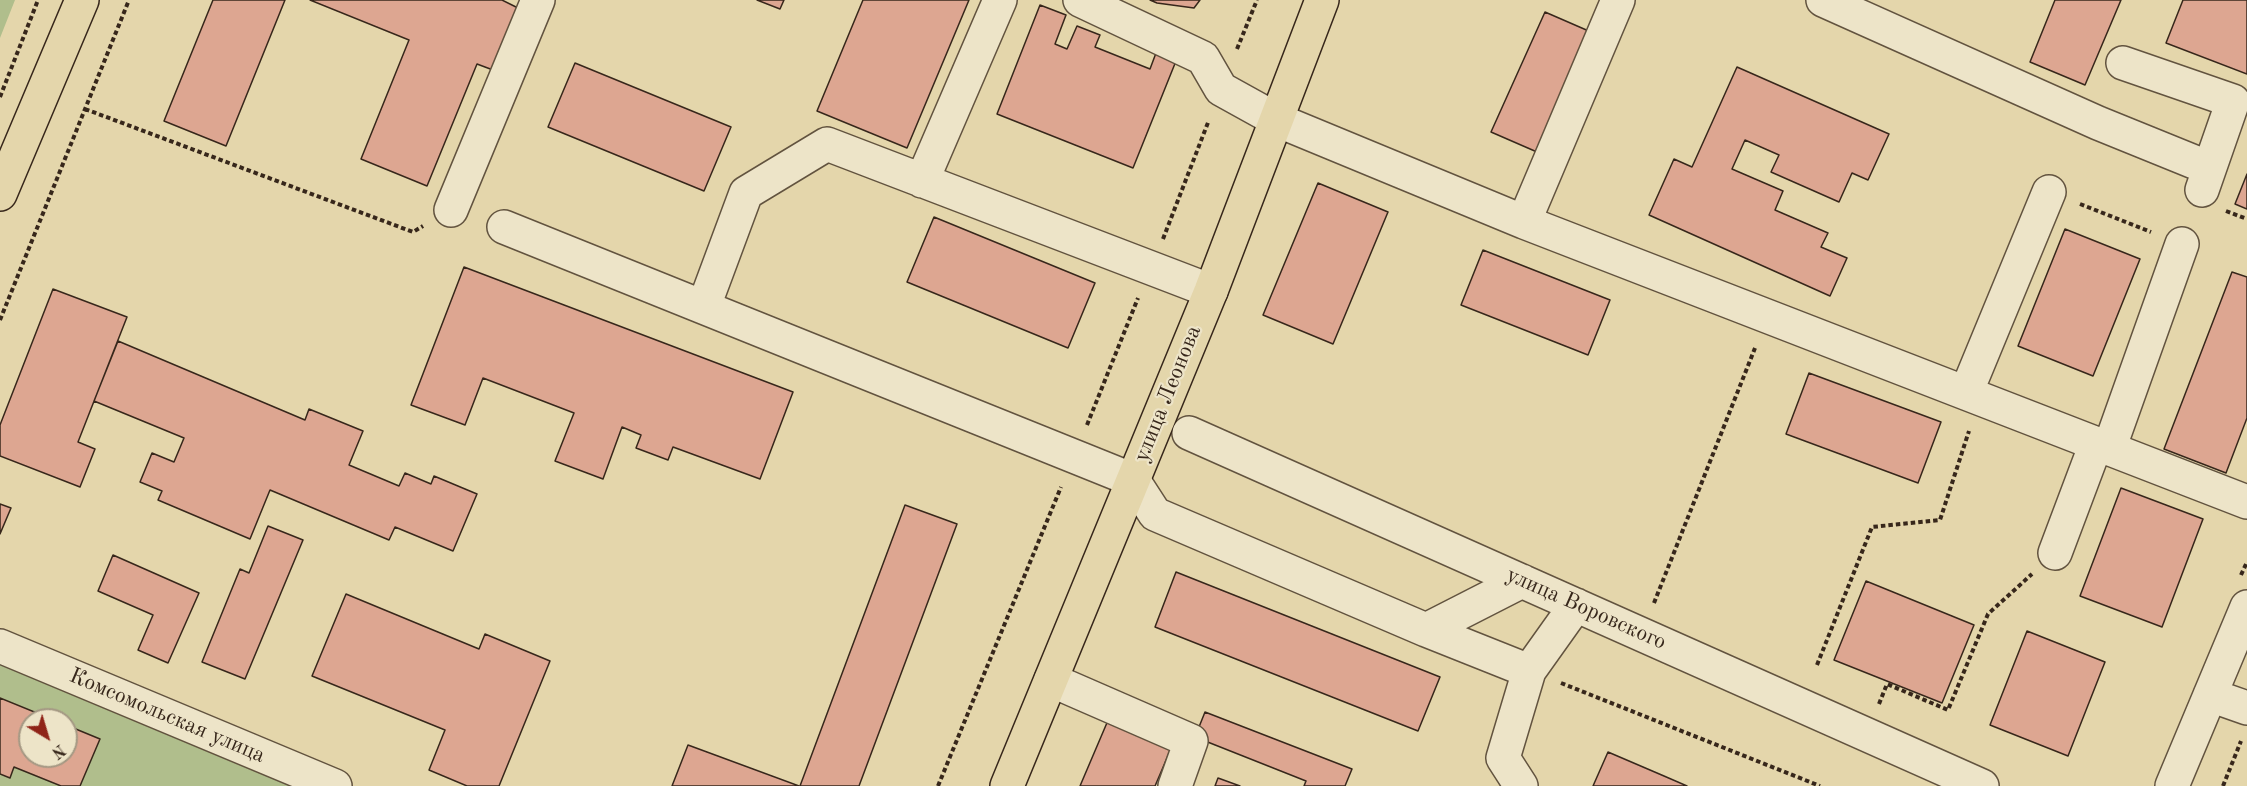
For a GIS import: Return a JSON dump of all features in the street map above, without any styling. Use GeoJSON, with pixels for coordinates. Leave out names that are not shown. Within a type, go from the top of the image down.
{"type":"FeatureCollection","features":[{"type":"Feature","properties":{"kind":"main road"},"geometry":{"type":"LineString","coordinates":[[0,194],[82,0]]}},
{"type":"Feature","properties":{"kind":"main road","name":"улица Леонова"},"geometry":{"type":"LineString","coordinates":[[1007,786],[1211,291],[1322,0]]}},
{"type":"Feature","properties":{"kind":"street"},"geometry":{"type":"LineString","coordinates":[[451,210],[538,0]]}},
{"type":"Feature","properties":{"kind":"street"},"geometry":{"type":"LineString","coordinates":[[922,181],[1000,0]]}},
{"type":"Feature","properties":{"kind":"street"},"geometry":{"type":"LineString","coordinates":[[1080,0],[1203,58],[1221,89],[1277,120],[1524,222],[2247,502]]}},
{"type":"Feature","properties":{"kind":"street"},"geometry":{"type":"LineString","coordinates":[[1524,222],[1618,0]]}},
{"type":"Feature","properties":{"kind":"street"},"geometry":{"type":"LineString","coordinates":[[1822,0],[2098,123],[2206,179],[2233,101],[2123,63]]}},
{"type":"Feature","properties":{"kind":"street"},"geometry":{"type":"LineString","coordinates":[[704,306],[746,193],[827,144],[1211,291]]}},
{"type":"Feature","properties":{"kind":"street"},"geometry":{"type":"LineString","coordinates":[[1973,396],[2049,192]]}},
{"type":"Feature","properties":{"kind":"street"},"geometry":{"type":"LineString","coordinates":[[504,227],[1133,480],[1155,514],[1426,630],[1529,671]]}},
{"type":"Feature","properties":{"kind":"street"},"geometry":{"type":"LineString","coordinates":[[2055,553],[2103,446],[2182,244]]}},
{"type":"Feature","properties":{"kind":"street","name":"улица Воровского"},"geometry":{"type":"LineString","coordinates":[[1189,433],[1982,786]]}},
{"type":"Feature","properties":{"kind":"street"},"geometry":{"type":"LineString","coordinates":[[1426,630],[1522,581]]}},
{"type":"Feature","properties":{"kind":"street"},"geometry":{"type":"LineString","coordinates":[[1521,786],[1501,772],[1529,671],[1576,605]]}},
{"type":"Feature","properties":{"kind":"street"},"geometry":{"type":"LineString","coordinates":[[2172,786],[2247,608]]}},
{"type":"Feature","properties":{"kind":"street","name":"Комсомольская улица"},"geometry":{"type":"LineString","coordinates":[[0,646],[335,786]]}},
{"type":"Feature","properties":{"kind":"street"},"geometry":{"type":"LineString","coordinates":[[1051,680],[1191,741],[1174,786]]}},
{"type":"Feature","properties":{"kind":"street"},"geometry":{"type":"LineString","coordinates":[[2210,695],[2245,722]]}},
{"type":"Feature","properties":{"kind":"path"},"geometry":{"type":"LineString","coordinates":[[0,97],[38,0]]}},
{"type":"Feature","properties":{"kind":"path"},"geometry":{"type":"LineString","coordinates":[[0,320],[129,0]]}},
{"type":"Feature","properties":{"kind":"path"},"geometry":{"type":"LineString","coordinates":[[938,786],[1151,268],[1257,0]]}},
{"type":"Feature","properties":{"kind":"path"},"geometry":{"type":"LineString","coordinates":[[85,109],[412,232],[451,210]]}},
{"type":"Feature","properties":{"kind":"path"},"geometry":{"type":"LineString","coordinates":[[2049,192],[2182,244]]}},
{"type":"Feature","properties":{"kind":"path"},"geometry":{"type":"LineString","coordinates":[[1642,634],[1767,316]]}},
{"type":"Feature","properties":{"kind":"path"},"geometry":{"type":"LineString","coordinates":[[1817,665],[1872,527],[1940,520],[1973,396]]}},
{"type":"Feature","properties":{"kind":"path"},"geometry":{"type":"LineString","coordinates":[[1866,734],[1887,684],[1948,710],[1988,614],[2055,553]]}},
{"type":"Feature","properties":{"kind":"path"},"geometry":{"type":"LineString","coordinates":[[1529,671],[1820,786]]}},
{"type":"Feature","properties":{"kind":"path"},"geometry":{"type":"LineString","coordinates":[[2223,786],[2245,722]]}},
{"type":"Feature","properties":{"kind":"green space"},"geometry":{"type":"Polygon","coordinates":[[[0,0],[15,0],[0,38],[0,0]]]}},
{"type":"Feature","properties":{"kind":"green space"},"geometry":{"type":"Polygon","coordinates":[[[0,655],[305,786],[0,786],[0,655]]]}},
{"type":"Feature","properties":{"kind":"building"},"geometry":{"type":"Polygon","coordinates":[[[213,0],[285,0],[226,146],[164,121],[213,0]]]}},
{"type":"Feature","properties":{"kind":"building"},"geometry":{"type":"Polygon","coordinates":[[[310,0],[502,0],[518,8],[493,70],[477,64],[427,186],[361,159],[409,40],[310,0]]]}},
{"type":"Feature","properties":{"kind":"building"},"geometry":{"type":"Polygon","coordinates":[[[757,0],[784,0],[780,9],[757,0]]]}},
{"type":"Feature","properties":{"kind":"building"},"geometry":{"type":"Polygon","coordinates":[[[863,0],[969,0],[907,148],[817,111],[863,0]]]}},
{"type":"Feature","properties":{"kind":"building"},"geometry":{"type":"Polygon","coordinates":[[[1150,0],[1200,0],[1194,8],[1150,0]]]}},
{"type":"Feature","properties":{"kind":"building"},"geometry":{"type":"Polygon","coordinates":[[[2055,0],[2121,0],[2085,85],[2030,62],[2055,0]]]}},
{"type":"Feature","properties":{"kind":"building"},"geometry":{"type":"Polygon","coordinates":[[[2183,0],[2247,0],[2247,74],[2166,43],[2183,0]]]}},
{"type":"Feature","properties":{"kind":"building"},"geometry":{"type":"Polygon","coordinates":[[[1040,5],[1066,15],[1055,44],[1067,49],[1077,26],[1100,35],[1095,47],[1150,69],[1156,53],[1176,61],[1133,168],[997,114],[1040,5]]]}},
{"type":"Feature","properties":{"kind":"building"},"geometry":{"type":"Polygon","coordinates":[[[1545,12],[1591,32],[1537,152],[1491,132],[1545,12]]]}},
{"type":"Feature","properties":{"kind":"building"},"geometry":{"type":"Polygon","coordinates":[[[575,63],[731,127],[704,191],[548,127],[575,63]]]}},
{"type":"Feature","properties":{"kind":"building"},"geometry":{"type":"Polygon","coordinates":[[[1737,67],[1889,134],[1868,180],[1852,173],[1839,202],[1771,172],[1779,155],[1745,140],[1732,169],[1783,191],[1775,210],[1828,233],[1821,247],[1847,258],[1830,296],[1649,215],[1674,159],[1692,167],[1737,67]]]}},
{"type":"Feature","properties":{"kind":"building"},"geometry":{"type":"Polygon","coordinates":[[[2247,174],[2247,209],[2235,204],[2247,174]]]}},
{"type":"Feature","properties":{"kind":"building"},"geometry":{"type":"Polygon","coordinates":[[[1318,183],[1388,212],[1333,344],[1263,315],[1318,183]]]}},
{"type":"Feature","properties":{"kind":"building"},"geometry":{"type":"Polygon","coordinates":[[[934,217],[1095,283],[1068,348],[907,282],[934,217]]]}},
{"type":"Feature","properties":{"kind":"building"},"geometry":{"type":"Polygon","coordinates":[[[2065,229],[2140,259],[2093,376],[2018,346],[2065,229]]]}},
{"type":"Feature","properties":{"kind":"building"},"geometry":{"type":"Polygon","coordinates":[[[1483,250],[1610,300],[1588,355],[1461,305],[1483,250]]]}},
{"type":"Feature","properties":{"kind":"building"},"geometry":{"type":"Polygon","coordinates":[[[464,267],[793,392],[760,479],[673,447],[668,460],[636,448],[641,435],[622,427],[603,479],[555,461],[574,413],[483,378],[465,425],[411,405],[464,267]]]}},
{"type":"Feature","properties":{"kind":"building"},"geometry":{"type":"Polygon","coordinates":[[[2232,272],[2247,277],[2247,418],[2226,473],[2164,449],[2232,272]]]}},
{"type":"Feature","properties":{"kind":"building"},"geometry":{"type":"Polygon","coordinates":[[[53,289],[127,317],[78,442],[95,449],[80,487],[0,456],[0,425],[53,289]]]}},
{"type":"Feature","properties":{"kind":"building"},"geometry":{"type":"Polygon","coordinates":[[[118,341],[305,420],[309,409],[363,431],[349,465],[399,486],[405,473],[431,484],[434,476],[477,494],[453,551],[395,527],[389,540],[270,490],[250,539],[158,500],[162,491],[140,482],[152,453],[174,462],[184,438],[94,401],[118,341]]]}},
{"type":"Feature","properties":{"kind":"building"},"geometry":{"type":"Polygon","coordinates":[[[1809,373],[1941,422],[1918,483],[1786,434],[1809,373]]]}},
{"type":"Feature","properties":{"kind":"building"},"geometry":{"type":"Polygon","coordinates":[[[2121,488],[2203,519],[2162,627],[2080,596],[2121,488]]]}},
{"type":"Feature","properties":{"kind":"building"},"geometry":{"type":"Polygon","coordinates":[[[0,504],[11,508],[0,534],[0,504]]]}},
{"type":"Feature","properties":{"kind":"building"},"geometry":{"type":"Polygon","coordinates":[[[905,505],[957,524],[859,786],[800,786],[905,505]]]}},
{"type":"Feature","properties":{"kind":"building"},"geometry":{"type":"Polygon","coordinates":[[[268,526],[303,540],[245,679],[202,662],[240,569],[249,573],[268,526]]]}},
{"type":"Feature","properties":{"kind":"building"},"geometry":{"type":"Polygon","coordinates":[[[113,555],[199,593],[168,663],[138,650],[153,615],[98,591],[113,555]]]}},
{"type":"Feature","properties":{"kind":"building"},"geometry":{"type":"Polygon","coordinates":[[[1176,572],[1440,677],[1418,731],[1155,627],[1176,572]]]}},
{"type":"Feature","properties":{"kind":"building"},"geometry":{"type":"Polygon","coordinates":[[[1866,581],[1974,625],[1942,703],[1834,660],[1866,581]]]}},
{"type":"Feature","properties":{"kind":"building"},"geometry":{"type":"Polygon","coordinates":[[[346,594],[479,649],[485,634],[550,661],[499,786],[467,786],[429,770],[445,730],[312,676],[346,594]]]}},
{"type":"Feature","properties":{"kind":"building"},"geometry":{"type":"Polygon","coordinates":[[[2027,631],[2105,662],[2068,756],[1990,725],[2027,631]]]}},
{"type":"Feature","properties":{"kind":"building"},"geometry":{"type":"Polygon","coordinates":[[[0,698],[25,708],[18,708],[18,768],[78,768],[78,730],[100,739],[80,786],[61,786],[14,767],[10,778],[0,774],[0,698]]]}},
{"type":"Feature","properties":{"kind":"building"},"geometry":{"type":"Polygon","coordinates":[[[1112,711],[1176,737],[1155,786],[1080,786],[1112,711]]]}},
{"type":"Feature","properties":{"kind":"building"},"geometry":{"type":"Polygon","coordinates":[[[1205,712],[1352,769],[1345,786],[1304,786],[1306,781],[1195,737],[1205,712]]]}},
{"type":"Feature","properties":{"kind":"building"},"geometry":{"type":"Polygon","coordinates":[[[688,745],[799,786],[672,786],[688,745]]]}},
{"type":"Feature","properties":{"kind":"building"},"geometry":{"type":"Polygon","coordinates":[[[1608,752],[1664,776],[1687,786],[1593,786],[1608,752]]]}},
{"type":"Feature","properties":{"kind":"building"},"geometry":{"type":"Polygon","coordinates":[[[1218,778],[1240,786],[1215,786],[1218,778]]]}}]}
